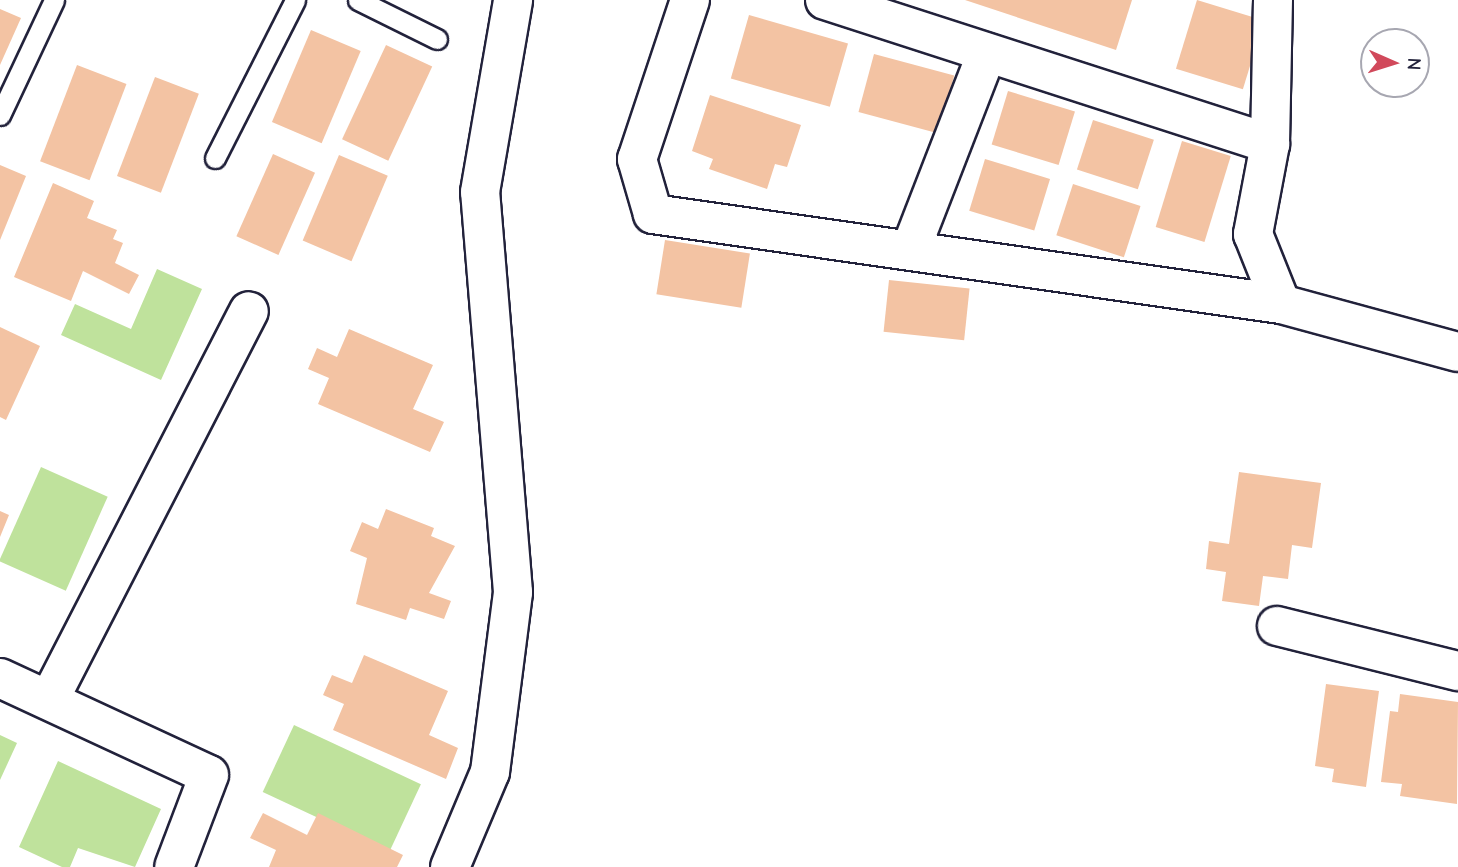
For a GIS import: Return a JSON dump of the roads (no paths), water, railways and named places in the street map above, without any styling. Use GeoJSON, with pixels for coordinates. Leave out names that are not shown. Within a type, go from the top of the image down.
{"type":"FeatureCollection","features":[{"type":"Feature","properties":{"kind":"street"},"geometry":{"type":"LineString","coordinates":[[450,867],[490,772],[513,592],[480,192],[513,0]]}},
{"type":"Feature","properties":{"kind":"street"},"geometry":{"type":"LineString","coordinates":[[690,0],[637,159],[653,214],[912,246],[1281,304],[1458,352]]}},
{"type":"Feature","properties":{"kind":"street"},"geometry":{"type":"LineString","coordinates":[[825,0],[1270,144]]}},
{"type":"Feature","properties":{"kind":"street"},"geometry":{"type":"LineString","coordinates":[[1273,0],[1270,144],[1253,234],[1281,304]]}},
{"type":"Feature","properties":{"kind":"street"},"geometry":{"type":"LineString","coordinates":[[912,246],[987,52]]}},
{"type":"Feature","properties":{"kind":"street"},"geometry":{"type":"LineString","coordinates":[[48,700],[249,312]]}},
{"type":"Feature","properties":{"kind":"street"},"geometry":{"type":"LineString","coordinates":[[1277,626],[1458,671]]}},
{"type":"Feature","properties":{"kind":"street"},"geometry":{"type":"LineString","coordinates":[[0,678],[209,775],[174,867]]}},
{"type":"Feature","properties":{"kind":"lane"},"geometry":{"type":"LineString","coordinates":[[0,115],[54,0]]}},
{"type":"Feature","properties":{"kind":"lane"},"geometry":{"type":"LineString","coordinates":[[215,158],[295,0]]}},
{"type":"Feature","properties":{"kind":"lane"},"geometry":{"type":"LineString","coordinates":[[358,0],[437,40]]}}]}
